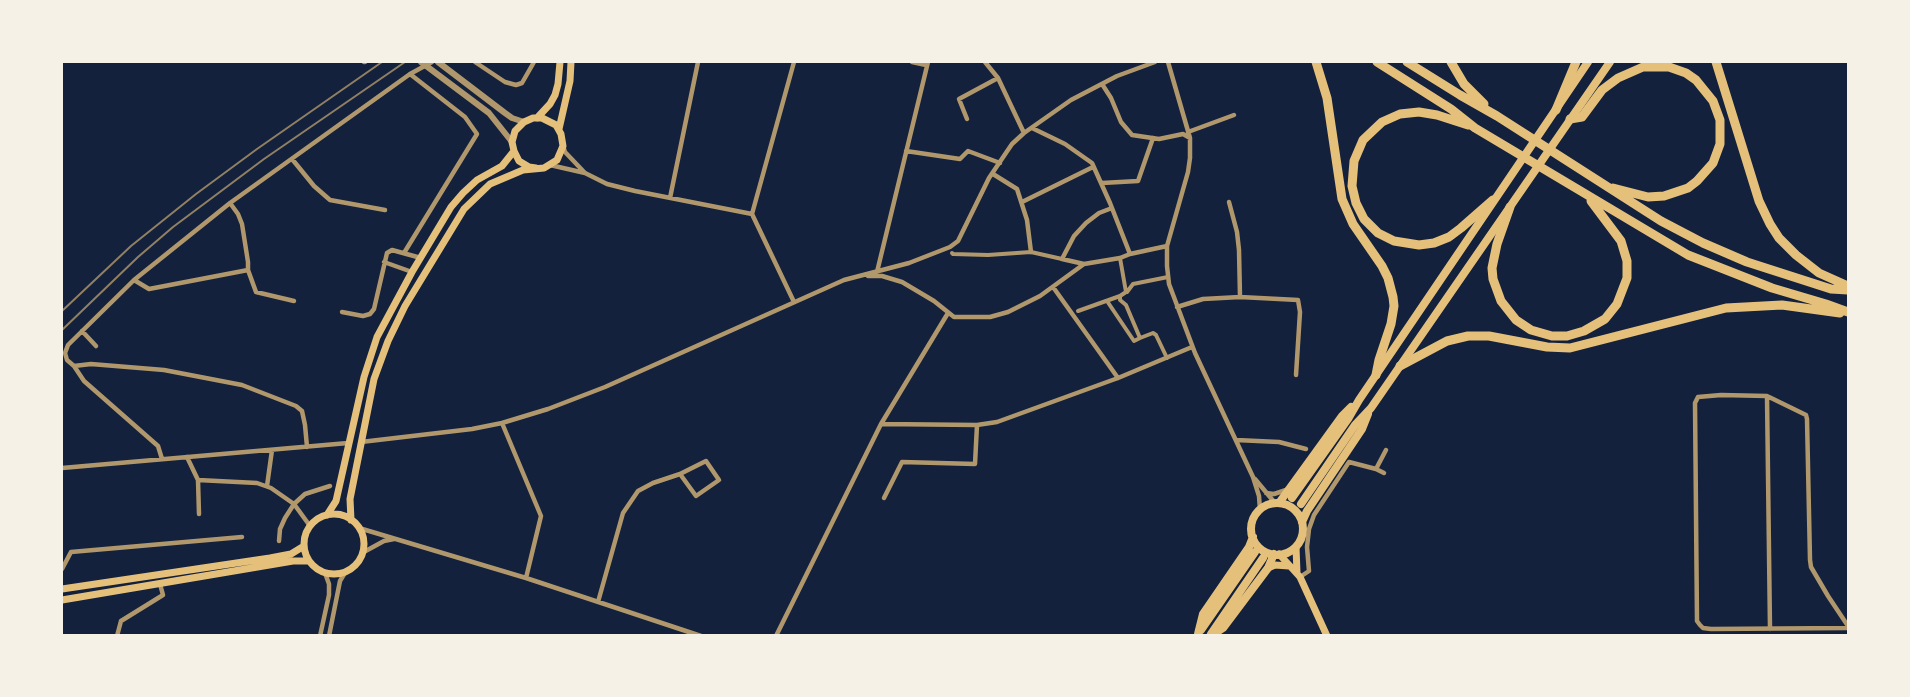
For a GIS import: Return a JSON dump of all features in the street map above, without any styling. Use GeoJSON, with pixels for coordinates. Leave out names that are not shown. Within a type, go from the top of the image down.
{"type":"FeatureCollection","features":[{"type":"Feature","properties":{"kind":"highway"},"geometry":{"type":"LineString","coordinates":[[1316,62],[1327,98],[1342,199],[1353,224],[1382,266],[1393,297],[1391,324],[1376,375]]}},
{"type":"Feature","properties":{"kind":"highway"},"geometry":{"type":"LineString","coordinates":[[1377,62],[1451,109],[1475,128],[1688,255],[1772,288],[1848,313]]}},
{"type":"Feature","properties":{"kind":"highway"},"geometry":{"type":"LineString","coordinates":[[1407,62],[1497,116],[1660,221],[1736,257],[1831,288],[1848,288]]}},
{"type":"Feature","properties":{"kind":"highway"},"geometry":{"type":"LineString","coordinates":[[1451,62],[1464,84],[1497,116]]}},
{"type":"Feature","properties":{"kind":"highway"},"geometry":{"type":"LineString","coordinates":[[1556,110],[1576,62]]}},
{"type":"Feature","properties":{"kind":"highway"},"geometry":{"type":"LineString","coordinates":[[1716,62],[1759,201],[1770,224],[1779,238],[1796,255],[1819,273],[1848,288]]}},
{"type":"Feature","properties":{"kind":"highway"},"geometry":{"type":"LineString","coordinates":[[1570,119],[1582,117],[1602,90],[1618,78],[1642,67],[1669,67],[1686,73],[1696,80],[1713,101],[1720,120],[1720,144],[1713,163],[1692,185],[1671,195],[1655,197],[1605,187]]}},
{"type":"Feature","properties":{"kind":"highway"},"geometry":{"type":"LineString","coordinates":[[1475,128],[1437,114],[1419,112],[1400,114],[1382,123],[1363,140],[1357,153],[1352,178],[1353,196],[1364,219],[1378,233],[1394,241],[1419,245],[1434,243],[1449,237],[1493,200]]}},
{"type":"Feature","properties":{"kind":"highway"},"geometry":{"type":"LineString","coordinates":[[1510,207],[1497,244],[1492,268],[1495,289],[1501,302],[1516,321],[1532,330],[1552,336],[1567,336],[1584,331],[1605,319],[1617,304],[1627,278],[1627,261],[1621,241],[1586,195]]}},
{"type":"Feature","properties":{"kind":"highway"},"geometry":{"type":"LineString","coordinates":[[1400,366],[1447,341],[1468,336],[1489,336],[1547,347],[1570,348],[1726,308],[1782,305],[1848,313]]}},
{"type":"Feature","properties":{"kind":"main road"},"geometry":{"type":"LineString","coordinates":[[537,118],[555,95],[560,62]]}},
{"type":"Feature","properties":{"kind":"main road"},"geometry":{"type":"LineString","coordinates":[[351,520],[350,499],[361,442],[374,379],[388,340],[427,268],[464,209],[490,184],[522,170],[550,165],[557,160],[563,146],[559,129],[570,81],[571,62]]}},
{"type":"Feature","properties":{"kind":"main road"},"geometry":{"type":"LineString","coordinates":[[1292,498],[1348,419],[1493,200],[1588,62]]}},
{"type":"Feature","properties":{"kind":"main road"},"geometry":{"type":"LineString","coordinates":[[1301,504],[1355,425],[1371,408],[1610,62]]}},
{"type":"Feature","properties":{"kind":"main road"},"geometry":{"type":"LineString","coordinates":[[536,168],[524,165],[514,152],[512,142],[515,131],[524,122],[537,118],[547,120],[559,129]]}},
{"type":"Feature","properties":{"kind":"main road"},"geometry":{"type":"LineString","coordinates":[[327,515],[336,501],[364,377],[377,337],[451,207],[463,192],[477,180],[502,166],[514,152]]}},
{"type":"Feature","properties":{"kind":"main road"},"geometry":{"type":"LineString","coordinates":[[1197,635],[1203,615],[1249,547],[1253,537],[1252,522],[1260,510],[1277,503],[1342,416],[1359,400]]}},
{"type":"Feature","properties":{"kind":"main road"},"geometry":{"type":"LineString","coordinates":[[1302,522],[1306,511],[1362,429],[1371,408]]}},
{"type":"Feature","properties":{"kind":"main road"},"geometry":{"type":"LineString","coordinates":[[1253,537],[1262,550],[1276,554],[1296,547],[1301,540],[1302,522],[1294,509],[1277,503]]}},
{"type":"Feature","properties":{"kind":"main road"},"geometry":{"type":"LineString","coordinates":[[337,514],[351,520],[359,528],[363,537],[362,553],[354,566],[346,572],[336,574],[325,573],[316,568],[309,561],[304,546],[309,526],[317,519],[327,515],[337,514]]}},
{"type":"Feature","properties":{"kind":"main road"},"geometry":{"type":"LineString","coordinates":[[62,589],[270,558],[291,554],[304,546]]}},
{"type":"Feature","properties":{"kind":"main road"},"geometry":{"type":"LineString","coordinates":[[1296,547],[1299,575],[1327,636]]}},
{"type":"Feature","properties":{"kind":"main road"},"geometry":{"type":"LineString","coordinates":[[1197,635],[1255,552]]}},
{"type":"Feature","properties":{"kind":"main road"},"geometry":{"type":"LineString","coordinates":[[1276,554],[1299,575]]}},
{"type":"Feature","properties":{"kind":"main road"},"geometry":{"type":"LineString","coordinates":[[1210,636],[1223,628],[1276,554]]}},
{"type":"Feature","properties":{"kind":"main road"},"geometry":{"type":"LineString","coordinates":[[1210,636],[1263,558]]}},
{"type":"Feature","properties":{"kind":"main road"},"geometry":{"type":"LineString","coordinates":[[62,600],[294,561],[309,561]]}},
{"type":"Feature","properties":{"kind":"main road"},"geometry":{"type":"LineString","coordinates":[[1268,568],[1275,565],[1289,566]]}},
{"type":"Feature","properties":{"kind":"street"},"geometry":{"type":"LineString","coordinates":[[422,62],[489,113],[512,142]]}},
{"type":"Feature","properties":{"kind":"street"},"geometry":{"type":"LineString","coordinates":[[162,459],[158,446],[84,381],[68,360],[65,353],[68,345],[134,280],[230,203],[410,74],[432,62]]}},
{"type":"Feature","properties":{"kind":"street"},"geometry":{"type":"LineString","coordinates":[[438,62],[512,118],[524,122]]}},
{"type":"Feature","properties":{"kind":"street"},"geometry":{"type":"LineString","coordinates":[[475,62],[505,82],[516,85],[522,83],[534,62]]}},
{"type":"Feature","properties":{"kind":"street"},"geometry":{"type":"LineString","coordinates":[[670,198],[698,62]]}},
{"type":"Feature","properties":{"kind":"street"},"geometry":{"type":"LineString","coordinates":[[794,62],[752,214],[794,302]]}},
{"type":"Feature","properties":{"kind":"street"},"geometry":{"type":"LineString","coordinates":[[876,272],[927,63],[912,62]]}},
{"type":"Feature","properties":{"kind":"street"},"geometry":{"type":"LineString","coordinates":[[985,62],[998,78],[1024,133]]}},
{"type":"Feature","properties":{"kind":"street"},"geometry":{"type":"LineString","coordinates":[[361,442],[472,429],[502,423],[560,405],[843,280],[897,267],[950,248],[958,241],[993,174],[1012,144],[1024,133],[1071,100],[1102,84],[1155,62]]}},
{"type":"Feature","properties":{"kind":"street"},"geometry":{"type":"LineString","coordinates":[[1168,62],[1189,135],[1190,158],[1167,246],[1168,277],[1192,347],[1253,477],[1260,510]]}},
{"type":"Feature","properties":{"kind":"street"},"geometry":{"type":"LineString","coordinates":[[405,253],[477,134],[465,117],[410,74]]}},
{"type":"Feature","properties":{"kind":"street"},"geometry":{"type":"LineString","coordinates":[[967,119],[959,99],[998,78]]}},
{"type":"Feature","properties":{"kind":"street"},"geometry":{"type":"LineString","coordinates":[[1102,84],[1128,132],[1132,135],[1159,139],[1189,135],[1234,114]]}},
{"type":"Feature","properties":{"kind":"street"},"geometry":{"type":"LineString","coordinates":[[1032,128],[1065,144],[1092,163],[1130,254]]}},
{"type":"Feature","properties":{"kind":"street"},"geometry":{"type":"LineString","coordinates":[[1100,180],[1102,183],[1138,181],[1153,138]]}},
{"type":"Feature","properties":{"kind":"street"},"geometry":{"type":"LineString","coordinates":[[563,146],[565,152],[585,173]]}},
{"type":"Feature","properties":{"kind":"street"},"geometry":{"type":"LineString","coordinates":[[906,151],[960,159],[968,151],[1000,163]]}},
{"type":"Feature","properties":{"kind":"street"},"geometry":{"type":"LineString","coordinates":[[292,159],[314,186],[330,200],[385,210]]}},
{"type":"Feature","properties":{"kind":"street"},"geometry":{"type":"LineString","coordinates":[[550,165],[585,173],[607,184],[752,214]]}},
{"type":"Feature","properties":{"kind":"street"},"geometry":{"type":"LineString","coordinates":[[1022,202],[1093,166]]}},
{"type":"Feature","properties":{"kind":"street"},"geometry":{"type":"LineString","coordinates":[[993,174],[1017,189],[1030,236],[1031,252]]}},
{"type":"Feature","properties":{"kind":"street"},"geometry":{"type":"LineString","coordinates":[[1229,202],[1237,232],[1240,297]]}},
{"type":"Feature","properties":{"kind":"street"},"geometry":{"type":"LineString","coordinates":[[230,203],[242,224],[249,262],[248,270],[256,292],[294,301]]}},
{"type":"Feature","properties":{"kind":"street"},"geometry":{"type":"LineString","coordinates":[[1062,259],[1074,236],[1099,213],[1112,208]]}},
{"type":"Feature","properties":{"kind":"street"},"geometry":{"type":"LineString","coordinates":[[952,253],[988,255],[1031,252],[1084,264],[1167,246]]}},
{"type":"Feature","properties":{"kind":"street"},"geometry":{"type":"LineString","coordinates":[[342,312],[363,316],[370,314],[374,309],[387,253],[392,250],[421,258]]}},
{"type":"Feature","properties":{"kind":"street"},"geometry":{"type":"LineString","coordinates":[[1120,258],[1126,292]]}},
{"type":"Feature","properties":{"kind":"street"},"geometry":{"type":"LineString","coordinates":[[384,262],[412,272]]}},
{"type":"Feature","properties":{"kind":"street"},"geometry":{"type":"LineString","coordinates":[[860,276],[882,276],[902,282],[934,301],[954,317],[962,318],[1008,312],[1053,287],[1084,264]]}},
{"type":"Feature","properties":{"kind":"street"},"geometry":{"type":"LineString","coordinates":[[894,280],[897,267]]}},
{"type":"Feature","properties":{"kind":"street"},"geometry":{"type":"LineString","coordinates":[[134,280],[149,289],[248,270]]}},
{"type":"Feature","properties":{"kind":"street"},"geometry":{"type":"LineString","coordinates":[[1078,311],[1120,296],[1133,284],[1168,277]]}},
{"type":"Feature","properties":{"kind":"street"},"geometry":{"type":"LineString","coordinates":[[1053,287],[1118,378]]}},
{"type":"Feature","properties":{"kind":"street"},"geometry":{"type":"LineString","coordinates":[[1120,296],[1140,338]]}},
{"type":"Feature","properties":{"kind":"street"},"geometry":{"type":"LineString","coordinates":[[1177,307],[1203,299],[1240,297],[1298,300],[1300,312],[1296,375]]}},
{"type":"Feature","properties":{"kind":"street"},"geometry":{"type":"LineString","coordinates":[[1107,301],[1134,341],[1153,333],[1167,358]]}},
{"type":"Feature","properties":{"kind":"street"},"geometry":{"type":"LineString","coordinates":[[776,636],[881,424],[948,313]]}},
{"type":"Feature","properties":{"kind":"street"},"geometry":{"type":"LineString","coordinates":[[82,331],[96,346]]}},
{"type":"Feature","properties":{"kind":"street"},"geometry":{"type":"LineString","coordinates":[[1130,335],[1137,332]]}},
{"type":"Feature","properties":{"kind":"street"},"geometry":{"type":"LineString","coordinates":[[881,424],[977,425],[997,422],[1118,378],[1192,347]]}},
{"type":"Feature","properties":{"kind":"street"},"geometry":{"type":"LineString","coordinates":[[74,366],[91,364],[164,370],[242,385],[296,406],[302,411],[307,447]]}},
{"type":"Feature","properties":{"kind":"street"},"geometry":{"type":"LineString","coordinates":[[1704,396],[1767,396],[1803,412],[1808,419],[1811,567],[1848,627],[1703,628],[1697,621],[1695,403],[1698,398],[1704,396]]}},
{"type":"Feature","properties":{"kind":"street"},"geometry":{"type":"LineString","coordinates":[[1767,396],[1770,628]]}},
{"type":"Feature","properties":{"kind":"street"},"geometry":{"type":"LineString","coordinates":[[502,423],[541,516],[526,578]]}},
{"type":"Feature","properties":{"kind":"street"},"geometry":{"type":"LineString","coordinates":[[884,498],[902,462],[975,464],[977,425]]}},
{"type":"Feature","properties":{"kind":"street"},"geometry":{"type":"LineString","coordinates":[[1236,440],[1279,442],[1306,449]]}},
{"type":"Feature","properties":{"kind":"street"},"geometry":{"type":"LineString","coordinates":[[62,468],[348,444]]}},
{"type":"Feature","properties":{"kind":"street"},"geometry":{"type":"LineString","coordinates":[[267,486],[272,450]]}},
{"type":"Feature","properties":{"kind":"street"},"geometry":{"type":"LineString","coordinates":[[1376,469],[1386,450]]}},
{"type":"Feature","properties":{"kind":"street"},"geometry":{"type":"LineString","coordinates":[[187,457],[198,480],[199,514]]}},
{"type":"Feature","properties":{"kind":"street"},"geometry":{"type":"LineString","coordinates":[[598,602],[623,513],[638,491],[706,461],[719,480],[696,496],[680,474]]}},
{"type":"Feature","properties":{"kind":"street"},"geometry":{"type":"LineString","coordinates":[[1299,575],[1309,572],[1307,548],[1309,529],[1314,514],[1349,462],[1384,473]]}},
{"type":"Feature","properties":{"kind":"street"},"geometry":{"type":"LineString","coordinates":[[1253,477],[1277,503]]}},
{"type":"Feature","properties":{"kind":"street"},"geometry":{"type":"LineString","coordinates":[[198,480],[257,483],[267,486],[294,504],[309,526]]}},
{"type":"Feature","properties":{"kind":"street"},"geometry":{"type":"LineString","coordinates":[[279,541],[280,529],[294,504],[305,494],[330,486]]}},
{"type":"Feature","properties":{"kind":"street"},"geometry":{"type":"LineString","coordinates":[[1266,493],[1274,494],[1290,488]]}},
{"type":"Feature","properties":{"kind":"street"},"geometry":{"type":"LineString","coordinates":[[359,528],[526,578],[701,636]]}},
{"type":"Feature","properties":{"kind":"street"},"geometry":{"type":"LineString","coordinates":[[201,534],[202,541]]}},
{"type":"Feature","properties":{"kind":"street"},"geometry":{"type":"LineString","coordinates":[[62,569],[71,552],[242,537]]}},
{"type":"Feature","properties":{"kind":"street"},"geometry":{"type":"LineString","coordinates":[[362,553],[384,541],[394,539]]}},
{"type":"Feature","properties":{"kind":"street"},"geometry":{"type":"LineString","coordinates":[[329,636],[340,581],[346,572]]}},
{"type":"Feature","properties":{"kind":"street"},"geometry":{"type":"LineString","coordinates":[[320,636],[329,595],[325,573]]}},
{"type":"Feature","properties":{"kind":"street"},"geometry":{"type":"LineString","coordinates":[[117,636],[121,621],[163,595],[160,584]]}},
{"type":"Feature","properties":{"kind":"railway"},"geometry":{"type":"LineString","coordinates":[[62,311],[131,246],[196,194],[382,62]]}},
{"type":"Feature","properties":{"kind":"railway"},"geometry":{"type":"LineString","coordinates":[[62,330],[138,257],[173,227],[264,159],[405,62]]}}]}
